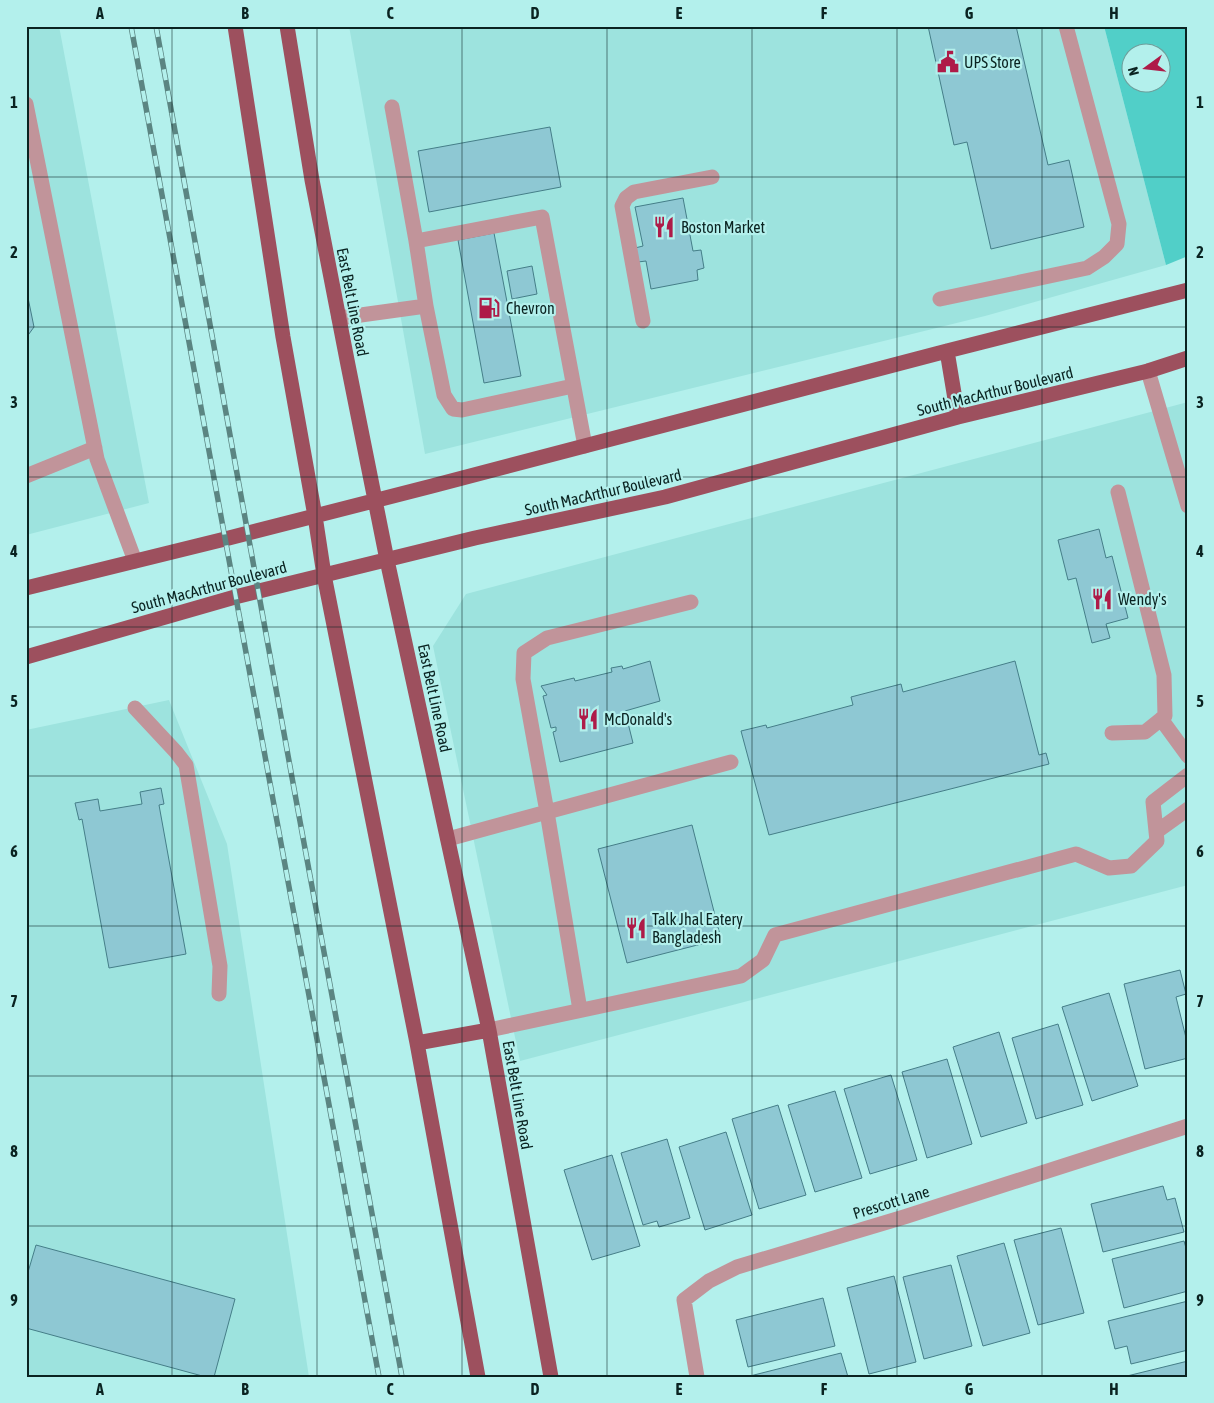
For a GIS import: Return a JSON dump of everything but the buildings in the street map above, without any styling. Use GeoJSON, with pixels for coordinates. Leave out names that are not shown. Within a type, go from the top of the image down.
{"type":"FeatureCollection","features":[{"type":"Feature","properties":{"kind":"main road"},"geometry":{"type":"LineString","coordinates":[[235,26],[283,337],[324,575],[417,1043],[478,1377]]}},
{"type":"Feature","properties":{"kind":"main road","name":"East Belt Line Road"},"geometry":{"type":"LineString","coordinates":[[287,26],[312,180],[339,318],[387,560],[489,1030],[552,1377]]}},
{"type":"Feature","properties":{"kind":"main road"},"geometry":{"type":"LineString","coordinates":[[26,588],[376,501],[946,351],[1188,290]]}},
{"type":"Feature","properties":{"kind":"main road"},"geometry":{"type":"LineString","coordinates":[[946,351],[958,417]]}},
{"type":"Feature","properties":{"kind":"main road","name":"South MacArthur Boulevard"},"geometry":{"type":"LineString","coordinates":[[26,657],[235,597],[475,538],[665,497],[958,417],[1148,371],[1188,358]]}},
{"type":"Feature","properties":{"kind":"main road"},"geometry":{"type":"LineString","coordinates":[[417,1043],[489,1030]]}},
{"type":"Feature","properties":{"kind":"street"},"geometry":{"type":"LineString","coordinates":[[940,299],[1087,268],[1104,257],[1117,244],[1119,224],[1066,26]]}},
{"type":"Feature","properties":{"kind":"street"},"geometry":{"type":"LineString","coordinates":[[26,104],[28,126],[96,454],[136,561]]}},
{"type":"Feature","properties":{"kind":"street"},"geometry":{"type":"LineString","coordinates":[[392,107],[426,306],[444,395],[452,409],[462,410],[574,386]]}},
{"type":"Feature","properties":{"kind":"street"},"geometry":{"type":"LineString","coordinates":[[643,321],[622,206],[626,198],[634,192],[712,177]]}},
{"type":"Feature","properties":{"kind":"street"},"geometry":{"type":"LineString","coordinates":[[416,240],[542,217],[585,446]]}},
{"type":"Feature","properties":{"kind":"street"},"geometry":{"type":"LineString","coordinates":[[339,318],[426,306]]}},
{"type":"Feature","properties":{"kind":"street"},"geometry":{"type":"LineString","coordinates":[[1148,371],[1188,506]]}},
{"type":"Feature","properties":{"kind":"street"},"geometry":{"type":"LineString","coordinates":[[26,476],[96,454]]}},
{"type":"Feature","properties":{"kind":"street"},"geometry":{"type":"LineString","coordinates":[[1112,733],[1145,732],[1164,716],[1164,675],[1118,492]]}},
{"type":"Feature","properties":{"kind":"street"},"geometry":{"type":"LineString","coordinates":[[580,1010],[523,679],[524,653],[547,638],[691,602]]}},
{"type":"Feature","properties":{"kind":"street"},"geometry":{"type":"LineString","coordinates":[[134,708],[186,765],[220,966],[219,994]]}},
{"type":"Feature","properties":{"kind":"street"},"geometry":{"type":"LineString","coordinates":[[1161,719],[1188,756]]}},
{"type":"Feature","properties":{"kind":"street"},"geometry":{"type":"LineString","coordinates":[[448,839],[731,762]]}},
{"type":"Feature","properties":{"kind":"street"},"geometry":{"type":"LineString","coordinates":[[489,1030],[741,976],[763,960],[775,935],[1076,854],[1109,868],[1131,866],[1157,841],[1152,802],[1188,775]]}},
{"type":"Feature","properties":{"kind":"street"},"geometry":{"type":"LineString","coordinates":[[1156,832],[1188,809]]}},
{"type":"Feature","properties":{"kind":"street","name":"Prescott Lane"},"geometry":{"type":"LineString","coordinates":[[697,1377],[684,1300],[708,1281],[737,1267],[913,1214],[1188,1126]]}},
{"type":"Feature","properties":{"kind":"shaded area"},"geometry":{"type":"Polygon","coordinates":[[[26,26],[59,26],[149,503],[26,535],[26,26]]]}},
{"type":"Feature","properties":{"kind":"shaded area"},"geometry":{"type":"Polygon","coordinates":[[[349,26],[1104,26],[1166,265],[985,316],[425,454],[349,26]]]}},
{"type":"Feature","properties":{"kind":"shaded area"},"geometry":{"type":"Polygon","coordinates":[[[1104,26],[1188,26],[1188,256],[1166,265],[1104,26]]]}},
{"type":"Feature","properties":{"kind":"shaded area"},"geometry":{"type":"Polygon","coordinates":[[[1188,402],[1188,885],[520,1061],[433,646],[466,594],[1188,402]]]}},
{"type":"Feature","properties":{"kind":"shaded area"},"geometry":{"type":"Polygon","coordinates":[[[169,700],[227,844],[309,1377],[26,1377],[26,730],[169,700]]]}},
{"type":"Feature","properties":{"kind":"railway"},"geometry":{"type":"LineString","coordinates":[[131,26],[379,1377]]}},
{"type":"Feature","properties":{"kind":"railway"},"geometry":{"type":"LineString","coordinates":[[156,26],[402,1377]]}},
{"type":"Feature","properties":{"kind":"place","name":"UPS Store"},"geometry":{"type":"Point","coordinates":[948,62]}},
{"type":"Feature","properties":{"kind":"place","name":"Boston Market"},"geometry":{"type":"Point","coordinates":[664,227]}},
{"type":"Feature","properties":{"kind":"place","name":"Chevron"},"geometry":{"type":"Point","coordinates":[489,308]}},
{"type":"Feature","properties":{"kind":"place","name":"Wendy's"},"geometry":{"type":"Point","coordinates":[1102,599]}},
{"type":"Feature","properties":{"kind":"place","name":"McDonald's"},"geometry":{"type":"Point","coordinates":[588,719]}},
{"type":"Feature","properties":{"kind":"place","name":"Talk Jhal Eatery Bangladesh"},"geometry":{"type":"Point","coordinates":[636,928]}}]}
